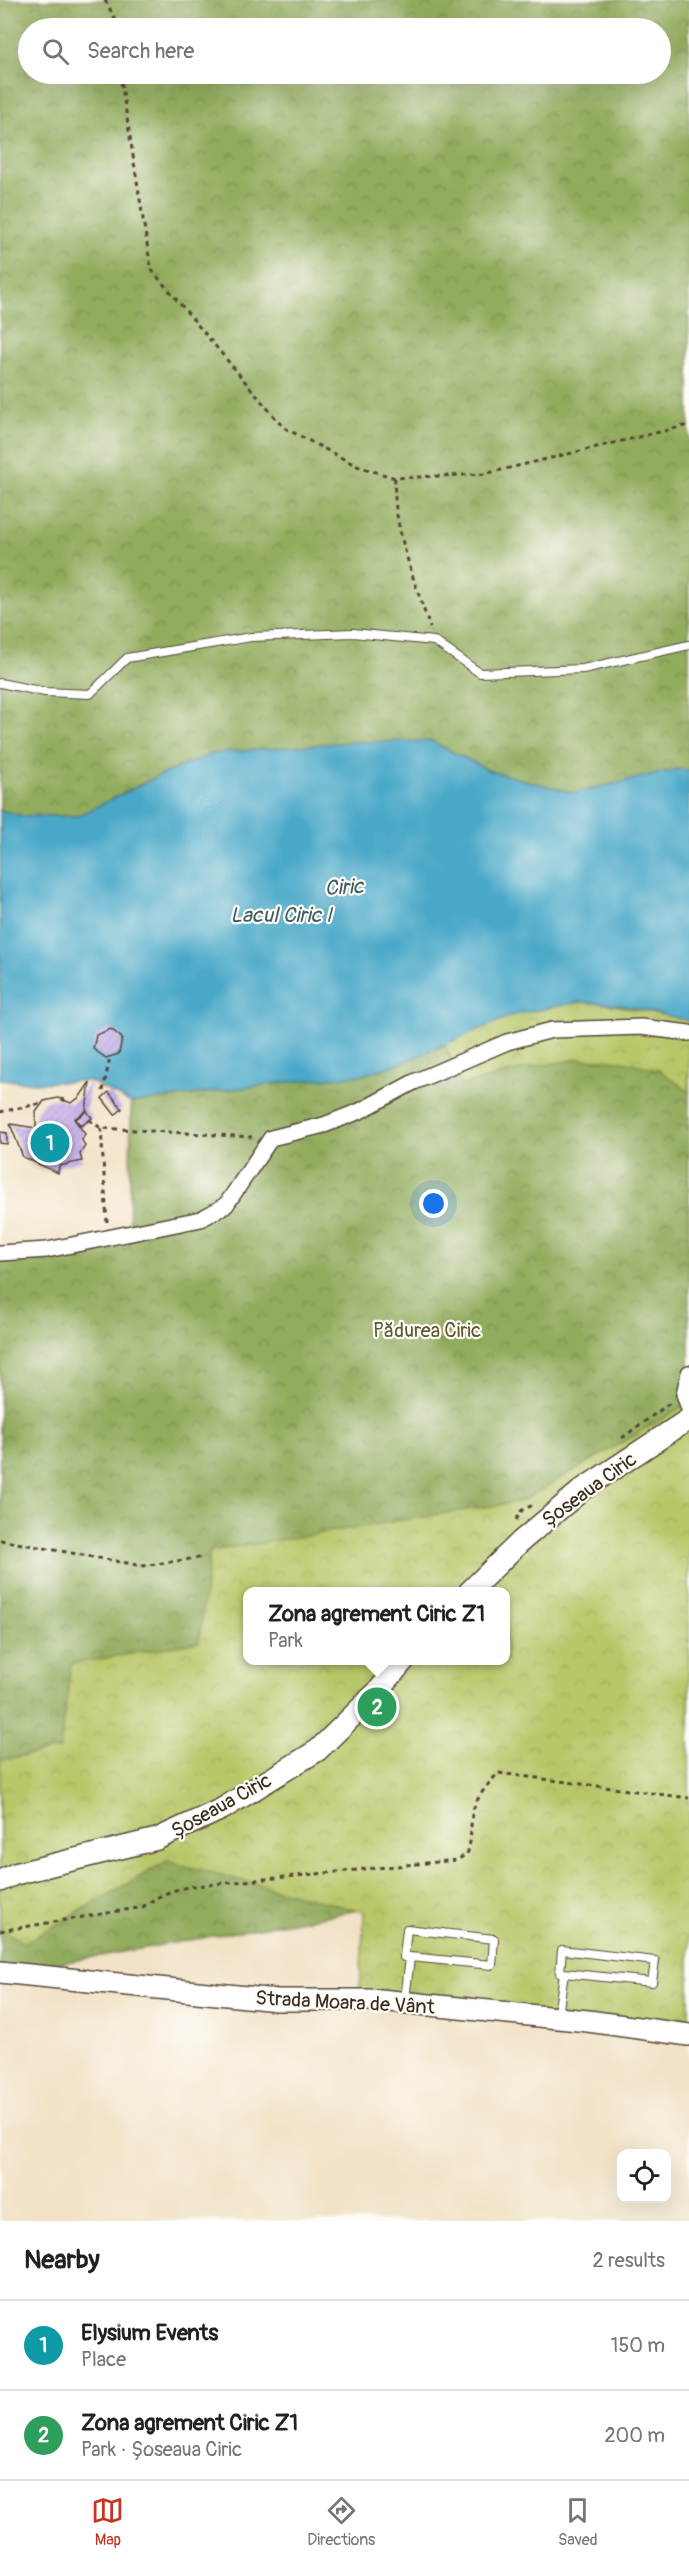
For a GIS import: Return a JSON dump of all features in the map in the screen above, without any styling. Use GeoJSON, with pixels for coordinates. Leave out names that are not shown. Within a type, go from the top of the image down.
{"type":"FeatureCollection","features":[{"type":"Feature","properties":{"kind":"main road","name":"Șoseaua Ciric"},"geometry":{"type":"LineString","coordinates":[[474,1587],[520,1542],[584,1489],[689,1419]]}},
{"type":"Feature","properties":{"kind":"main road","name":"Șoseaua Ciric"},"geometry":{"type":"LineString","coordinates":[[0,1881],[15,1874],[157,1839],[222,1809],[318,1750],[379,1690],[400,1665]]}},
{"type":"Feature","properties":{"kind":"main road","name":"Strada Moara de Vânt"},"geometry":{"type":"LineString","coordinates":[[0,1972],[277,2000],[405,2002],[689,2035]]}},
{"type":"Feature","properties":{"kind":"street"},"geometry":{"type":"LineString","coordinates":[[0,1253],[47,1250],[201,1219],[226,1205],[271,1138],[360,1111],[414,1082],[507,1042],[552,1030],[641,1028],[689,1034]]}},
{"type":"Feature","properties":{"kind":"street"},"geometry":{"type":"LineString","coordinates":[[689,1373],[684,1394],[689,1409]]}},
{"type":"Feature","properties":{"kind":"lane"},"geometry":{"type":"LineString","coordinates":[[0,683],[45,692],[90,694],[127,658],[251,637],[353,633],[434,641],[480,673],[583,669],[689,645]]}},
{"type":"Feature","properties":{"kind":"lane"},"geometry":{"type":"LineString","coordinates":[[407,1929],[494,1939],[492,1965],[410,1957],[404,1957],[407,1929]]}},
{"type":"Feature","properties":{"kind":"lane"},"geometry":{"type":"LineString","coordinates":[[562,1950],[655,1961],[652,1982],[564,1973],[560,1973],[562,1950]]}},
{"type":"Feature","properties":{"kind":"lane"},"geometry":{"type":"LineString","coordinates":[[405,2002],[410,1957]]}},
{"type":"Feature","properties":{"kind":"lane"},"geometry":{"type":"LineString","coordinates":[[558,2018],[564,1973]]}},
{"type":"Feature","properties":{"kind":"path"},"geometry":{"type":"LineString","coordinates":[[105,0],[115,18]]}},
{"type":"Feature","properties":{"kind":"path"},"geometry":{"type":"LineString","coordinates":[[122,84],[151,269],[283,427],[357,466],[395,478],[484,474],[689,425]]}},
{"type":"Feature","properties":{"kind":"path"},"geometry":{"type":"LineString","coordinates":[[395,478],[393,495],[397,517],[434,641]]}},
{"type":"Feature","properties":{"kind":"path"},"geometry":{"type":"LineString","coordinates":[[103,1090],[110,1057]]}},
{"type":"Feature","properties":{"kind":"path"},"geometry":{"type":"LineString","coordinates":[[61,1099],[66,1101]]}},
{"type":"Feature","properties":{"kind":"path"},"geometry":{"type":"LineString","coordinates":[[0,1112],[43,1103]]}},
{"type":"Feature","properties":{"kind":"path"},"geometry":{"type":"LineString","coordinates":[[89,1120],[101,1128],[271,1138]]}},
{"type":"Feature","properties":{"kind":"path"},"geometry":{"type":"LineString","coordinates":[[101,1128],[108,1236]]}},
{"type":"Feature","properties":{"kind":"path"},"geometry":{"type":"LineString","coordinates":[[0,1540],[142,1566],[204,1557]]}},
{"type":"Feature","properties":{"kind":"path"},"geometry":{"type":"LineString","coordinates":[[0,1931],[143,1907],[157,1896],[173,1889],[457,1860],[467,1854],[472,1842],[472,1815],[479,1797],[498,1773],[689,1798]]}},
{"type":"Feature","properties":{"kind":"green space"},"geometry":{"type":"Polygon","coordinates":[[[0,0],[689,0],[689,770],[677,769],[574,793],[490,771],[431,741],[215,753],[160,775],[78,816],[22,816],[0,810],[0,0]]]}},
{"type":"Feature","properties":{"kind":"green space"},"geometry":{"type":"Polygon","coordinates":[[[572,997],[689,1020],[689,1092],[659,1070],[623,1061],[578,1059],[527,1068],[463,1085],[442,1039],[478,1022],[572,997]]]}},
{"type":"Feature","properties":{"kind":"green space","name":"Pădurea Ciric"},"geometry":{"type":"Polygon","coordinates":[[[579,1002],[622,1005],[689,1021],[689,1791],[387,1905],[55,1964],[0,1976],[0,1258],[69,1259],[129,1245],[131,1103],[279,1083],[362,1075],[407,1061],[513,1015],[579,1002]]]}},
{"type":"Feature","properties":{"kind":"green space"},"geometry":{"type":"Polygon","coordinates":[[[689,1403],[689,2037],[359,2004],[364,1912],[167,1861],[24,1943],[0,1927],[0,1760],[60,1749],[71,1664],[199,1642],[210,1551],[522,1501],[689,1403]]]}},
{"type":"Feature","properties":{"kind":"water","name":"Lacul Ciric I"},"geometry":{"type":"Polygon","coordinates":[[[431,741],[490,771],[574,793],[677,769],[689,770],[689,1021],[622,1005],[579,1002],[513,1015],[406,1061],[362,1075],[279,1083],[131,1103],[89,1081],[32,1083],[0,1079],[0,810],[22,816],[78,816],[160,775],[215,753],[349,742],[431,741]]]}},
{"type":"Feature","properties":{"kind":"building"},"geometry":{"type":"Polygon","coordinates":[[[111,1029],[122,1038],[119,1054],[106,1058],[93,1049],[96,1035],[111,1029]]]}},
{"type":"Feature","properties":{"kind":"building"},"geometry":{"type":"Polygon","coordinates":[[[90,1082],[86,1111],[74,1119],[85,1134],[82,1140],[85,1146],[80,1154],[82,1161],[59,1166],[58,1173],[23,1157],[10,1124],[36,1128],[36,1112],[44,1101],[58,1098],[71,1103],[79,1098],[90,1082]]]}},
{"type":"Feature","properties":{"kind":"building"},"geometry":{"type":"Polygon","coordinates":[[[109,1092],[122,1109],[115,1115],[102,1098],[109,1092]]]}},
{"type":"Feature","properties":{"kind":"building"},"geometry":{"type":"Polygon","coordinates":[[[87,1111],[92,1118],[81,1126],[76,1119],[87,1111]]]}},
{"type":"Feature","properties":{"kind":"building"},"geometry":{"type":"Polygon","coordinates":[[[0,1132],[7,1133],[7,1144],[0,1143],[0,1132]]]}},
{"type":"Feature","properties":{"kind":"place","name":"Elysium Events"},"geometry":{"type":"Point","coordinates":[50,1143]}},
{"type":"Feature","properties":{"kind":"place","name":"Zona agrement Ciric Z1"},"geometry":{"type":"Point","coordinates":[377,1707]}},
{"type":"Feature","properties":{"kind":"water label","name":"Ciric"},"geometry":{"type":"Point","coordinates":[344,887]}}]}
